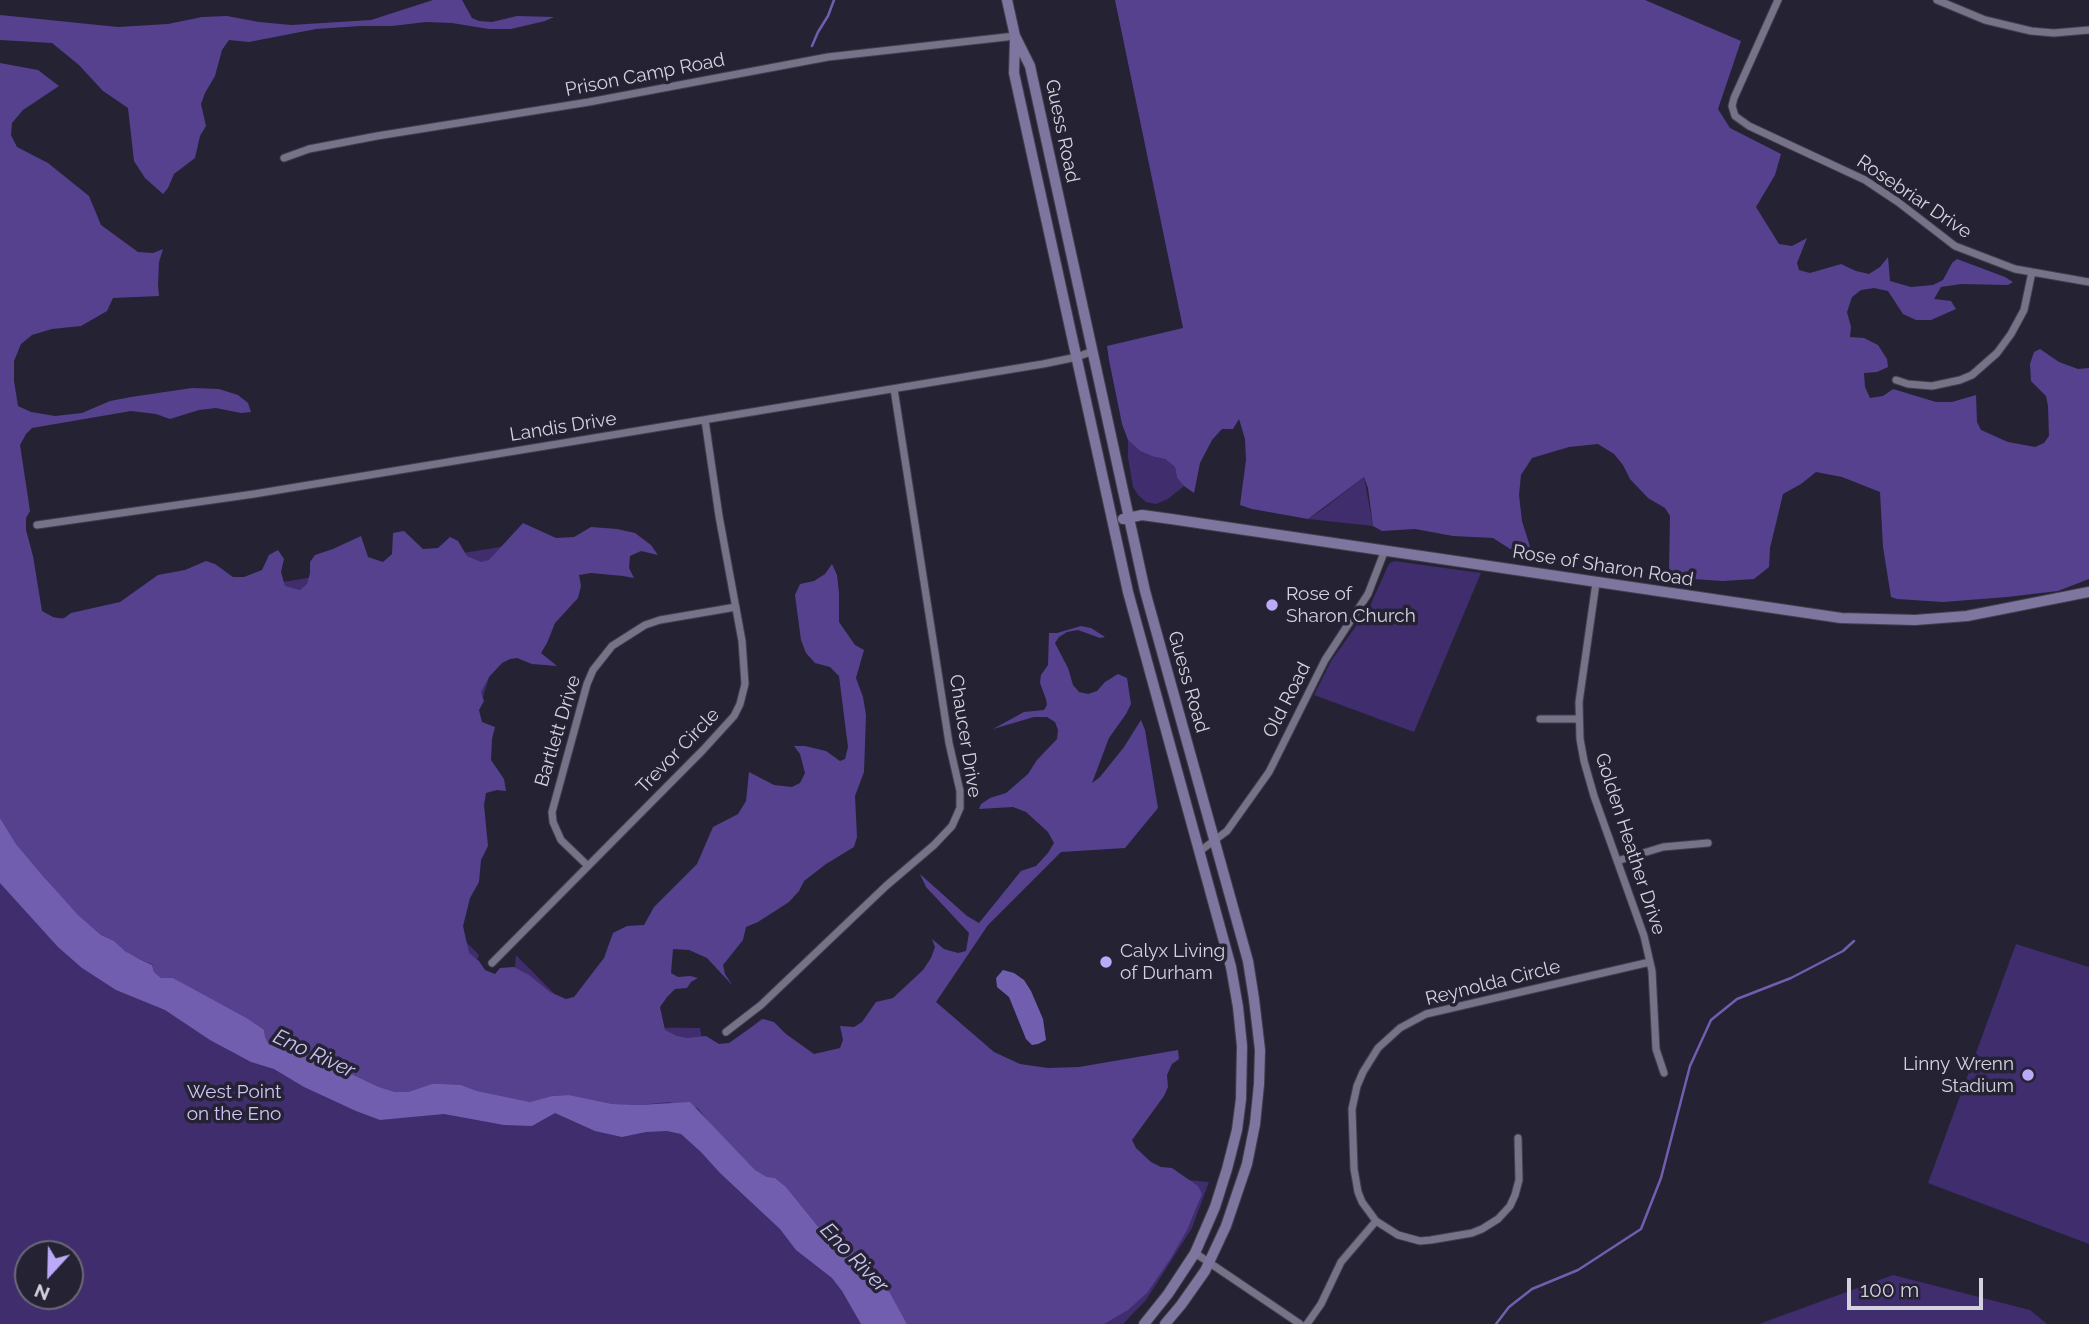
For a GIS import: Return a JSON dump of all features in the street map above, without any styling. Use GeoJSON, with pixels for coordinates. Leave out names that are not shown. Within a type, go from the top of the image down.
{"type":"FeatureCollection","features":[{"type":"Feature","properties":{"kind":"main road","name":"Guess Road"},"geometry":{"type":"LineString","coordinates":[[1006,0],[1015,36],[1030,66],[1128,518],[1163,660],[1248,961],[1260,1050],[1255,1124],[1247,1164],[1226,1226],[1209,1262],[1165,1324]]}},
{"type":"Feature","properties":{"kind":"main road","name":"Guess Road"},"geometry":{"type":"LineString","coordinates":[[1015,36],[1014,73],[1132,607],[1231,967],[1242,1046],[1241,1099],[1237,1129],[1218,1198],[1195,1253],[1144,1324]]}},
{"type":"Feature","properties":{"kind":"main road","name":"Rose of Sharon Road"},"geometry":{"type":"LineString","coordinates":[[1113,522],[1142,515],[1166,518],[1818,615],[1889,620],[1967,616],[2089,592]]}},
{"type":"Feature","properties":{"kind":"street","name":"Rosebriar Drive"},"geometry":{"type":"LineString","coordinates":[[1778,0],[1734,98],[1733,111],[1742,122],[1853,173],[1877,187],[1955,246],[2000,264],[2089,282]]}},
{"type":"Feature","properties":{"kind":"street"},"geometry":{"type":"LineString","coordinates":[[1937,0],[1985,20],[2031,32],[2089,30]]}},
{"type":"Feature","properties":{"kind":"street","name":"Prison Camp Road"},"geometry":{"type":"LineString","coordinates":[[284,159],[309,149],[377,136],[589,102],[828,57],[1015,36]]}},
{"type":"Feature","properties":{"kind":"street"},"geometry":{"type":"LineString","coordinates":[[1895,380],[1932,386],[1972,375],[1997,354],[2011,334],[2024,310],[2032,272]]}},
{"type":"Feature","properties":{"kind":"street","name":"Landis Drive"},"geometry":{"type":"LineString","coordinates":[[37,525],[254,494],[894,389],[1077,357],[1093,351]]}},
{"type":"Feature","properties":{"kind":"street","name":"Chaucer Drive"},"geometry":{"type":"LineString","coordinates":[[726,1032],[761,1005],[886,886],[934,845],[952,825],[960,808],[960,791],[949,743],[894,389]]}},
{"type":"Feature","properties":{"kind":"street","name":"Trevor Circle"},"geometry":{"type":"LineString","coordinates":[[492,962],[703,750],[734,716],[740,704],[745,684],[742,641],[705,420]]}},
{"type":"Feature","properties":{"kind":"street","name":"Old Road"},"geometry":{"type":"LineString","coordinates":[[1200,851],[1227,831],[1269,772],[1325,660],[1368,594],[1385,550]]}},
{"type":"Feature","properties":{"kind":"street","name":"Golden Heather Drive"},"geometry":{"type":"LineString","coordinates":[[1596,583],[1580,689],[1579,719],[1584,761],[1644,936],[1654,982],[1656,1049],[1664,1073]]}},
{"type":"Feature","properties":{"kind":"street","name":"Bartlett Drive"},"geometry":{"type":"LineString","coordinates":[[588,866],[561,840],[556,832],[552,812],[557,787],[593,670],[612,646],[645,625],[736,607]]}},
{"type":"Feature","properties":{"kind":"street"},"geometry":{"type":"LineString","coordinates":[[1540,719],[1579,719]]}},
{"type":"Feature","properties":{"kind":"street"},"geometry":{"type":"LineString","coordinates":[[1617,861],[1663,847],[1708,843]]}},
{"type":"Feature","properties":{"kind":"street","name":"Reynolda Circle"},"geometry":{"type":"LineString","coordinates":[[1376,1221],[1362,1202],[1356,1181],[1352,1109],[1363,1072],[1378,1048],[1389,1037],[1426,1014],[1650,962]]}},
{"type":"Feature","properties":{"kind":"street"},"geometry":{"type":"LineString","coordinates":[[1307,1324],[1321,1304],[1341,1262],[1376,1221],[1398,1235],[1420,1241],[1472,1233],[1490,1225],[1504,1213],[1516,1195],[1519,1180],[1518,1138]]}},
{"type":"Feature","properties":{"kind":"street"},"geometry":{"type":"LineString","coordinates":[[1195,1253],[1300,1324]]}},
{"type":"Feature","properties":{"kind":"green space"},"geometry":{"type":"Polygon","coordinates":[[[1128,440],[1140,451],[1165,459],[1175,467],[1177,478],[1184,486],[1168,499],[1156,504],[1146,502],[1133,487],[1128,440]]]}},
{"type":"Feature","properties":{"kind":"green space"},"geometry":{"type":"Polygon","coordinates":[[[1364,477],[1373,526],[1308,519],[1323,509],[1364,477]]]}},
{"type":"Feature","properties":{"kind":"green space","name":"West Point on the Eno"},"geometry":{"type":"Polygon","coordinates":[[[0,541],[41,621],[531,542],[421,897],[479,955],[471,972],[485,991],[515,967],[516,955],[592,1032],[596,1027],[700,1028],[702,1039],[722,1053],[761,1019],[1081,1279],[1123,1174],[1209,1182],[1192,1228],[1146,1300],[1123,1324],[0,1324],[0,541]]]}},
{"type":"Feature","properties":{"kind":"green space"},"geometry":{"type":"Polygon","coordinates":[[[1394,561],[1481,573],[1414,732],[1314,695],[1331,661],[1369,608],[1387,568],[1394,561]]]}},
{"type":"Feature","properties":{"kind":"green space","name":"Linny Wrenn Stadium"},"geometry":{"type":"Polygon","coordinates":[[[2016,944],[2089,967],[2089,1244],[1928,1183],[2016,944]]]}},
{"type":"Feature","properties":{"kind":"green space"},"geometry":{"type":"Polygon","coordinates":[[[1893,1275],[2030,1310],[2047,1324],[1759,1324],[1893,1275]]]}},
{"type":"Feature","properties":{"kind":"shaded area"},"geometry":{"type":"Polygon","coordinates":[[[433,0],[462,0],[472,18],[479,21],[492,22],[517,16],[554,17],[511,29],[426,22],[316,29],[249,42],[229,40],[222,50],[215,76],[201,104],[206,126],[200,136],[195,158],[174,174],[163,194],[145,178],[134,161],[128,108],[103,91],[79,65],[52,43],[0,40],[0,15],[118,27],[227,16],[291,25],[371,20],[433,0]]]}},
{"type":"Feature","properties":{"kind":"shaded area"},"geometry":{"type":"Polygon","coordinates":[[[1115,0],[1645,0],[1741,41],[1718,109],[1730,128],[1781,154],[1775,175],[1756,207],[1779,244],[1792,246],[1807,238],[1797,263],[1799,270],[1810,273],[1841,264],[1869,274],[1880,267],[1888,257],[1890,281],[1911,287],[1933,285],[1943,280],[1957,259],[2013,282],[2008,285],[1961,284],[1941,287],[1934,299],[1951,301],[1956,309],[1931,320],[1916,320],[1903,314],[1888,291],[1874,288],[1861,290],[1852,297],[1847,312],[1851,327],[1850,337],[1864,338],[1878,345],[1887,359],[1888,367],[1877,372],[1864,373],[1865,387],[1870,398],[1883,396],[1893,389],[1936,402],[1952,402],[1976,395],[1977,422],[1981,430],[2008,442],[2035,447],[2044,443],[2049,436],[2046,396],[2031,381],[2030,364],[2034,352],[2040,349],[2059,362],[2078,369],[2089,368],[2089,579],[2058,591],[2007,597],[1943,602],[1891,597],[1883,547],[1880,492],[1842,477],[1816,472],[1783,494],[1770,548],[1769,567],[1754,579],[1723,581],[1677,578],[1669,571],[1670,516],[1665,508],[1648,498],[1630,479],[1614,454],[1598,444],[1569,447],[1532,458],[1521,475],[1519,495],[1522,521],[1533,556],[1515,552],[1493,538],[1453,536],[1415,529],[1382,531],[1373,526],[1364,477],[1308,519],[1240,505],[1246,460],[1245,439],[1239,419],[1233,429],[1222,429],[1212,440],[1200,463],[1194,493],[1177,478],[1175,467],[1165,459],[1140,451],[1128,440],[1122,424],[1109,360],[1107,346],[1183,328],[1115,0]]]}},
{"type":"Feature","properties":{"kind":"shaded area"},"geometry":{"type":"Polygon","coordinates":[[[0,63],[38,70],[59,86],[23,110],[12,123],[11,135],[17,147],[48,163],[89,196],[101,225],[138,252],[153,253],[163,249],[159,262],[159,296],[113,298],[107,311],[81,326],[52,329],[32,335],[21,344],[14,361],[18,406],[31,412],[55,416],[82,413],[110,401],[192,388],[219,389],[238,395],[248,403],[251,412],[241,413],[216,408],[170,419],[131,411],[32,428],[20,445],[30,511],[26,518],[26,530],[42,611],[63,619],[71,613],[120,602],[158,575],[185,570],[206,561],[233,577],[244,577],[262,570],[269,555],[278,550],[284,559],[281,572],[285,586],[300,590],[307,584],[310,562],[315,555],[361,536],[368,557],[383,562],[392,554],[393,533],[404,531],[423,549],[438,548],[450,537],[458,541],[467,556],[481,562],[489,560],[523,523],[556,538],[574,537],[591,527],[635,533],[651,545],[658,555],[641,551],[630,556],[629,568],[634,578],[591,573],[579,575],[581,586],[578,598],[555,623],[541,653],[557,666],[510,659],[502,663],[489,677],[481,692],[484,701],[479,710],[482,722],[495,727],[491,760],[504,779],[506,791],[486,793],[484,805],[488,846],[481,860],[479,882],[470,898],[463,926],[469,953],[485,970],[495,974],[500,968],[514,967],[550,992],[566,999],[574,997],[604,958],[613,933],[627,926],[644,925],[654,907],[697,864],[713,827],[738,814],[746,801],[749,772],[774,785],[792,787],[800,783],[805,773],[800,754],[794,746],[826,751],[840,761],[845,759],[848,747],[839,676],[830,667],[815,663],[806,653],[801,640],[795,595],[800,584],[814,581],[825,574],[832,564],[837,575],[839,622],[855,645],[864,650],[856,678],[866,715],[864,772],[855,796],[857,837],[854,847],[804,881],[789,902],[746,927],[743,940],[723,965],[732,985],[707,958],[689,950],[673,949],[671,973],[678,977],[698,978],[687,988],[675,989],[660,1007],[665,1030],[677,1036],[706,1036],[719,1044],[729,1043],[763,1019],[774,1022],[814,1054],[840,1048],[843,1040],[840,1026],[854,1027],[862,1022],[876,1002],[893,998],[923,970],[935,947],[932,939],[944,949],[958,953],[966,951],[969,933],[926,887],[920,874],[967,916],[979,923],[1021,871],[1036,866],[1048,853],[1054,843],[1048,832],[1026,812],[1013,807],[979,809],[981,804],[1006,793],[1028,774],[1057,739],[1055,722],[1047,717],[1034,717],[993,729],[1024,712],[1044,710],[1047,705],[1040,683],[1041,675],[1048,665],[1049,633],[1081,626],[1091,628],[1105,637],[1100,638],[1078,630],[1067,632],[1055,643],[1068,668],[1073,685],[1079,692],[1088,694],[1097,691],[1118,674],[1127,678],[1131,704],[1109,738],[1092,783],[1124,747],[1141,720],[1158,808],[1125,848],[1061,852],[988,925],[936,1002],[994,1052],[1020,1064],[1048,1068],[1079,1067],[1178,1050],[1179,1059],[1172,1064],[1167,1075],[1168,1087],[1164,1096],[1132,1140],[1136,1148],[1151,1162],[1172,1168],[1198,1186],[1202,1194],[1187,1230],[1147,1293],[1128,1310],[1104,1324],[907,1324],[890,1293],[867,1265],[856,1255],[828,1239],[786,1187],[775,1178],[755,1170],[698,1108],[669,1102],[612,1104],[568,1095],[530,1102],[461,1085],[432,1084],[408,1092],[395,1092],[285,1043],[269,1045],[264,1030],[173,978],[161,978],[154,972],[152,964],[125,951],[78,915],[16,844],[0,818],[0,63]]]}},
{"type":"Feature","properties":{"kind":"water","name":"Eno River"},"geometry":{"type":"Polygon","coordinates":[[[0,818],[16,844],[43,876],[78,915],[101,935],[152,965],[154,972],[161,978],[173,978],[248,1019],[264,1030],[269,1045],[285,1043],[395,1092],[408,1092],[432,1084],[441,1084],[461,1085],[530,1102],[569,1095],[612,1104],[690,1102],[755,1170],[775,1178],[786,1187],[828,1239],[856,1255],[867,1265],[890,1293],[907,1324],[861,1324],[832,1278],[796,1250],[780,1229],[681,1134],[667,1131],[646,1132],[622,1137],[595,1131],[555,1113],[532,1126],[504,1125],[444,1114],[380,1120],[304,1087],[274,1069],[251,1062],[210,1040],[165,1010],[116,990],[82,968],[58,947],[0,883],[0,818]]]}},
{"type":"Feature","properties":{"kind":"water"},"geometry":{"type":"Polygon","coordinates":[[[1003,970],[1024,980],[1031,991],[1043,1019],[1046,1040],[1032,1045],[1026,1039],[1009,997],[997,987],[996,978],[1003,970]]]}},
{"type":"Feature","properties":{"kind":"waterway"},"geometry":{"type":"LineString","coordinates":[[812,46],[834,0]]}},
{"type":"Feature","properties":{"kind":"waterway"},"geometry":{"type":"LineString","coordinates":[[1496,1324],[1509,1307],[1532,1289],[1578,1270],[1641,1229],[1661,1178],[1690,1066],[1711,1020],[1737,999],[1791,978],[1843,951],[1854,941]]}},
{"type":"Feature","properties":{"kind":"place","name":"Rose of Sharon Church"},"geometry":{"type":"Point","coordinates":[1272,605]}},
{"type":"Feature","properties":{"kind":"place","name":"Calyx Living of Durham"},"geometry":{"type":"Point","coordinates":[1106,962]}},
{"type":"Feature","properties":{"kind":"place","name":"Linny Wrenn Stadium"},"geometry":{"type":"Point","coordinates":[2028,1075]}}]}
